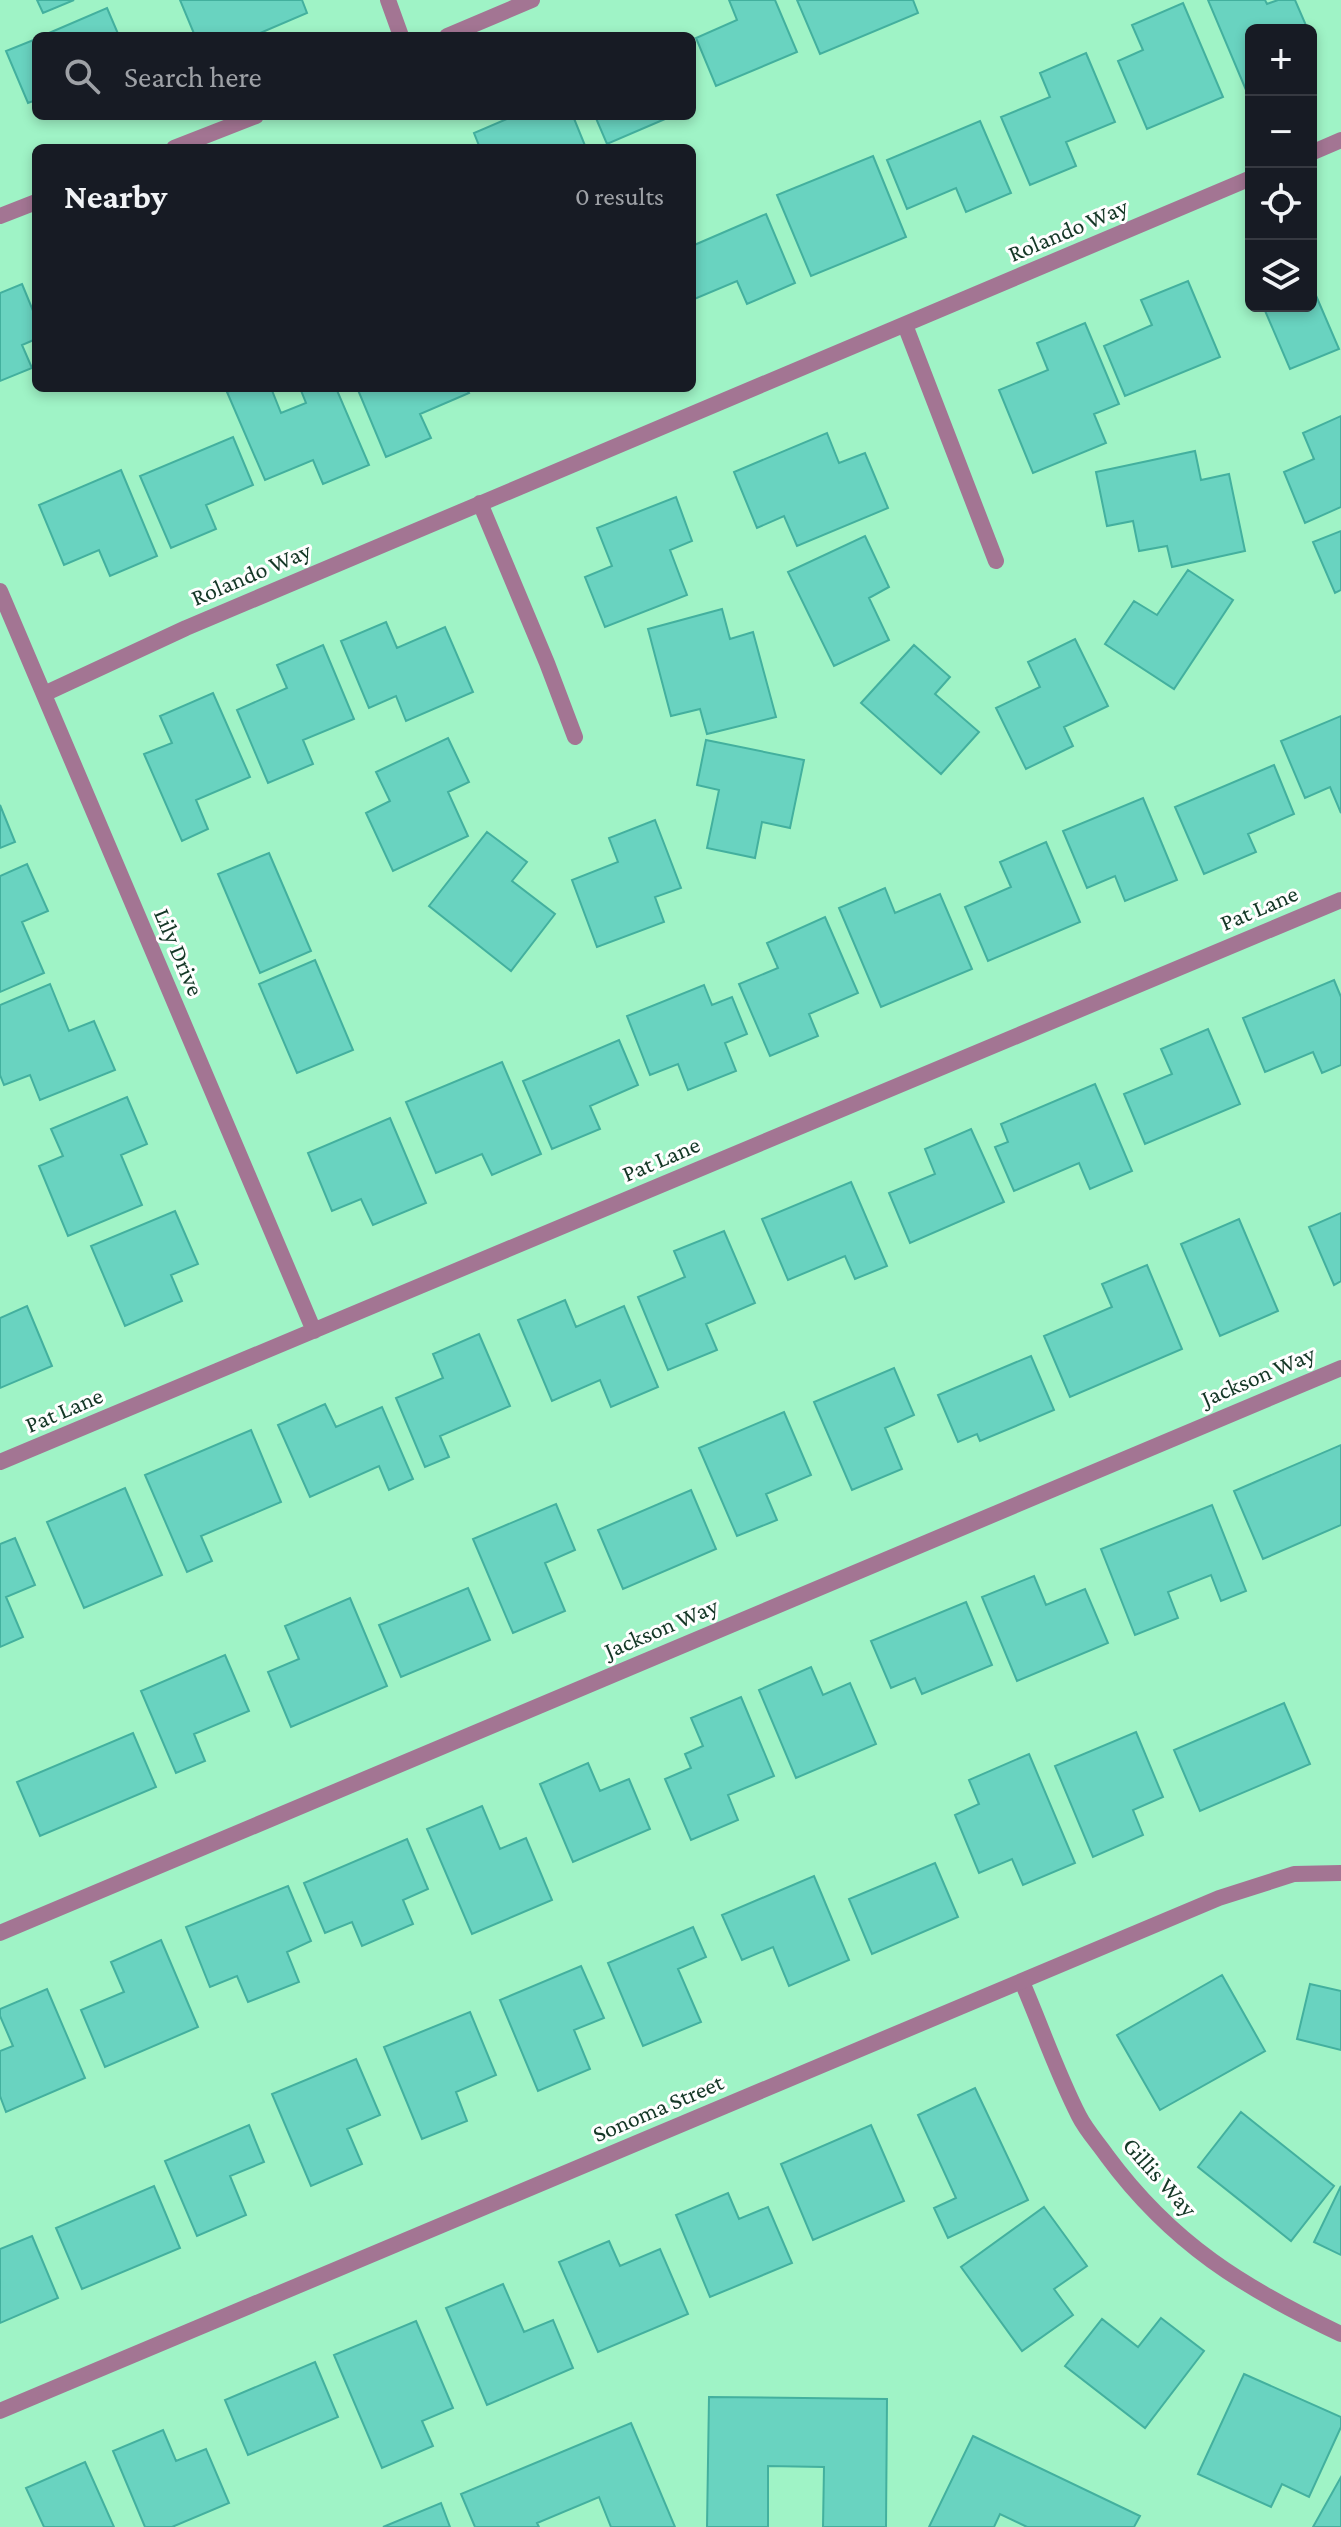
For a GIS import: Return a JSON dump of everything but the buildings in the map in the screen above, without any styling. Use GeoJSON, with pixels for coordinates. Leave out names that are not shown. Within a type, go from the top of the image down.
{"type":"FeatureCollection","features":[{"type":"Feature","properties":{"kind":"street"},"geometry":{"type":"LineString","coordinates":[[388,0],[400,32]]}},
{"type":"Feature","properties":{"kind":"street"},"geometry":{"type":"LineString","coordinates":[[456,32],[532,0]]}},
{"type":"Feature","properties":{"kind":"street"},"geometry":{"type":"LineString","coordinates":[[184,144],[246,120]]}},
{"type":"Feature","properties":{"kind":"street"},"geometry":{"type":"LineString","coordinates":[[1317,151],[1340,142]]}},
{"type":"Feature","properties":{"kind":"street","name":"Rolando Way"},"geometry":{"type":"LineString","coordinates":[[44,694],[186,628],[1245,181]]}},
{"type":"Feature","properties":{"kind":"street"},"geometry":{"type":"LineString","coordinates":[[0,216],[32,204]]}},
{"type":"Feature","properties":{"kind":"street"},"geometry":{"type":"LineString","coordinates":[[905,325],[996,561]]}},
{"type":"Feature","properties":{"kind":"street"},"geometry":{"type":"LineString","coordinates":[[480,503],[575,737]]}},
{"type":"Feature","properties":{"kind":"street","name":"Lily Drive"},"geometry":{"type":"LineString","coordinates":[[0,591],[314,1331]]}},
{"type":"Feature","properties":{"kind":"street","name":"Pat Lane"},"geometry":{"type":"LineString","coordinates":[[0,1462],[1341,900]]}},
{"type":"Feature","properties":{"kind":"street","name":"Jackson Way"},"geometry":{"type":"LineString","coordinates":[[0,1933],[1341,1368]]}},
{"type":"Feature","properties":{"kind":"street","name":"Sonoma Street"},"geometry":{"type":"LineString","coordinates":[[0,2411],[1219,1898],[1294,1874],[1341,1873]]}},
{"type":"Feature","properties":{"kind":"street","name":"Gillis Way"},"geometry":{"type":"LineString","coordinates":[[1022,1982],[1080,2119],[1128,2185],[1165,2224],[1215,2266],[1341,2334]]}}]}
